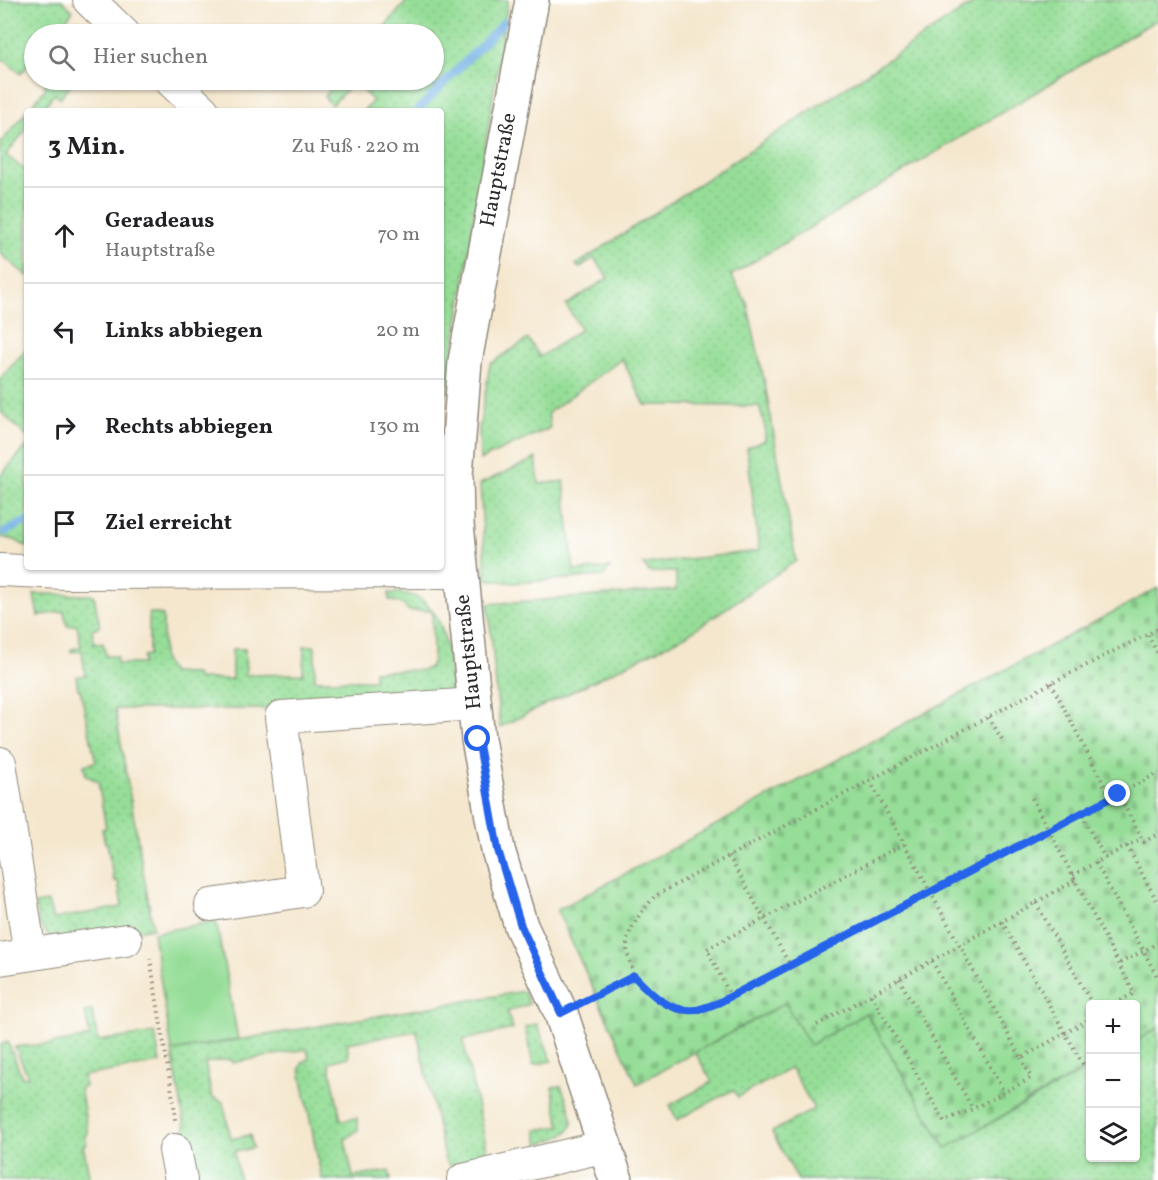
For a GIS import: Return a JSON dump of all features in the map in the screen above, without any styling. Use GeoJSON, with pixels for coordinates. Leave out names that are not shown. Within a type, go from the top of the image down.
{"type":"FeatureCollection","features":[{"type":"Feature","properties":{"kind":"main road","name":"Hauptstraße"},"geometry":{"type":"LineString","coordinates":[[532,0],[465,361],[450,420],[456,475],[461,572],[475,704],[485,781],[498,850],[521,926],[561,1013],[616,1180]]}},
{"type":"Feature","properties":{"kind":"street"},"geometry":{"type":"LineString","coordinates":[[89,0],[114,24]]}},
{"type":"Feature","properties":{"kind":"street"},"geometry":{"type":"LineString","coordinates":[[181,90],[200,108]]}},
{"type":"Feature","properties":{"kind":"street"},"geometry":{"type":"LineString","coordinates":[[0,570],[65,573],[461,572]]}},
{"type":"Feature","properties":{"kind":"street"},"geometry":{"type":"LineString","coordinates":[[211,905],[303,891],[281,717],[475,704]]}},
{"type":"Feature","properties":{"kind":"street"},"geometry":{"type":"LineString","coordinates":[[0,763],[15,957],[126,940]]}},
{"type":"Feature","properties":{"kind":"street"},"geometry":{"type":"LineString","coordinates":[[463,1180],[606,1146]]}},
{"type":"Feature","properties":{"kind":"path"},"geometry":{"type":"LineString","coordinates":[[1158,629],[1051,683],[655,896],[640,914],[627,947],[634,976],[653,996],[674,1008],[694,1010],[718,1003],[1158,773]]}},
{"type":"Feature","properties":{"kind":"path"},"geometry":{"type":"LineString","coordinates":[[1148,635],[1158,654]]}},
{"type":"Feature","properties":{"kind":"path"},"geometry":{"type":"LineString","coordinates":[[1051,683],[1111,798]]}},
{"type":"Feature","properties":{"kind":"path"},"geometry":{"type":"LineString","coordinates":[[989,717],[1004,743]]}},
{"type":"Feature","properties":{"kind":"path"},"geometry":{"type":"LineString","coordinates":[[870,781],[1031,1078],[973,1109],[944,1121],[871,995]]}},
{"type":"Feature","properties":{"kind":"path"},"geometry":{"type":"LineString","coordinates":[[1118,794],[1144,842],[1158,834]]}},
{"type":"Feature","properties":{"kind":"path"},"geometry":{"type":"LineString","coordinates":[[1032,798],[1134,993],[1123,1000]]}},
{"type":"Feature","properties":{"kind":"path"},"geometry":{"type":"LineString","coordinates":[[1082,814],[1105,858]]}},
{"type":"Feature","properties":{"kind":"path"},"geometry":{"type":"LineString","coordinates":[[1073,874],[1142,838]]}},
{"type":"Feature","properties":{"kind":"path"},"geometry":{"type":"LineString","coordinates":[[731,997],[707,949],[903,844]]}},
{"type":"Feature","properties":{"kind":"path"},"geometry":{"type":"LineString","coordinates":[[1127,846],[1158,903]]}},
{"type":"Feature","properties":{"kind":"path"},"geometry":{"type":"LineString","coordinates":[[729,856],[790,965]]}},
{"type":"Feature","properties":{"kind":"path"},"geometry":{"type":"LineString","coordinates":[[1096,863],[1158,978]]}},
{"type":"Feature","properties":{"kind":"path"},"geometry":{"type":"LineString","coordinates":[[817,1025],[1076,880]]}},
{"type":"Feature","properties":{"kind":"path"},"geometry":{"type":"LineString","coordinates":[[1036,903],[1089,1000]]}},
{"type":"Feature","properties":{"kind":"path"},"geometry":{"type":"LineString","coordinates":[[1002,922],[1085,1068]]}},
{"type":"Feature","properties":{"kind":"path"},"geometry":{"type":"LineString","coordinates":[[126,940],[147,937],[174,1105],[178,1165]]}},
{"type":"Feature","properties":{"kind":"path"},"geometry":{"type":"LineString","coordinates":[[1120,963],[1158,943]]}},
{"type":"Feature","properties":{"kind":"path"},"geometry":{"type":"LineString","coordinates":[[932,961],[1004,1092]]}},
{"type":"Feature","properties":{"kind":"path"},"geometry":{"type":"LineString","coordinates":[[561,1013],[634,976]]}},
{"type":"Feature","properties":{"kind":"path"},"geometry":{"type":"LineString","coordinates":[[899,979],[973,1109]]}},
{"type":"Feature","properties":{"kind":"path"},"geometry":{"type":"LineString","coordinates":[[1021,1058],[1086,1020]]}},
{"type":"Feature","properties":{"kind":"green space"},"geometry":{"type":"Polygon","coordinates":[[[0,0],[62,0],[73,11],[62,24],[24,24],[24,70],[21,74],[0,57],[0,0]]]}},
{"type":"Feature","properties":{"kind":"green space"},"geometry":{"type":"Polygon","coordinates":[[[408,0],[508,0],[447,394],[444,390],[444,108],[366,108],[373,101],[362,90],[444,90],[444,24],[387,24],[408,0]]]}},
{"type":"Feature","properties":{"kind":"green space"},"geometry":{"type":"Polygon","coordinates":[[[978,0],[1158,0],[1158,19],[731,275],[747,303],[765,384],[796,561],[685,636],[500,727],[488,604],[676,590],[676,572],[649,572],[643,564],[759,551],[747,448],[765,440],[765,427],[759,406],[645,405],[622,359],[548,413],[550,428],[480,460],[479,430],[490,364],[528,339],[540,357],[581,329],[566,305],[608,278],[594,258],[579,268],[576,265],[978,0]]]}},
{"type":"Feature","properties":{"kind":"green space"},"geometry":{"type":"Polygon","coordinates":[[[44,90],[67,90],[60,98],[54,94],[43,108],[29,108],[44,90]]]}},
{"type":"Feature","properties":{"kind":"green space"},"geometry":{"type":"Polygon","coordinates":[[[330,90],[346,90],[332,105],[324,97],[330,90]]]}},
{"type":"Feature","properties":{"kind":"green space"},"geometry":{"type":"Polygon","coordinates":[[[24,115],[24,132],[6,155],[24,170],[24,273],[0,253],[0,144],[24,115]]]}},
{"type":"Feature","properties":{"kind":"green space"},"geometry":{"type":"Polygon","coordinates":[[[24,351],[24,434],[0,411],[0,379],[24,351]]]}},
{"type":"Feature","properties":{"kind":"green space"},"geometry":{"type":"Polygon","coordinates":[[[24,449],[24,545],[15,540],[0,537],[0,476],[24,449]]]}},
{"type":"Feature","properties":{"kind":"green space"},"geometry":{"type":"Polygon","coordinates":[[[536,458],[539,484],[564,481],[574,571],[610,568],[604,576],[514,583],[486,579],[480,484],[536,458]]]}},
{"type":"Feature","properties":{"kind":"green space"},"geometry":{"type":"Polygon","coordinates":[[[1158,588],[1158,1028],[1140,1039],[1140,1000],[1086,1000],[1086,1068],[946,1148],[866,1013],[810,1045],[785,1003],[637,1084],[557,910],[1158,588]]]}},
{"type":"Feature","properties":{"kind":"green space"},"geometry":{"type":"Polygon","coordinates":[[[389,593],[409,594],[424,602],[435,614],[442,629],[446,647],[452,701],[304,709],[115,709],[153,928],[65,941],[48,935],[39,924],[35,904],[48,902],[53,919],[122,907],[118,881],[114,881],[102,829],[106,828],[98,781],[86,776],[84,765],[96,762],[76,677],[85,675],[82,651],[71,652],[71,649],[81,647],[77,625],[67,626],[64,611],[38,616],[34,594],[94,595],[100,627],[92,629],[94,644],[103,643],[106,656],[117,656],[117,664],[143,664],[143,656],[149,655],[149,613],[163,615],[163,659],[172,673],[196,674],[197,679],[232,679],[232,649],[245,649],[246,675],[303,674],[304,646],[315,646],[315,680],[374,680],[374,671],[424,670],[430,667],[433,659],[432,611],[409,611],[403,604],[389,600],[389,593]]]}},
{"type":"Feature","properties":{"kind":"green space"},"geometry":{"type":"Polygon","coordinates":[[[216,921],[238,1039],[172,1051],[153,933],[216,921]]]}},
{"type":"Feature","properties":{"kind":"green space"},"geometry":{"type":"Polygon","coordinates":[[[524,991],[529,1004],[507,1012],[513,1029],[463,1040],[487,1149],[477,1161],[450,1166],[445,1160],[417,1031],[347,1043],[349,1057],[329,1062],[341,1120],[357,1118],[358,1130],[345,1140],[353,1177],[389,1171],[391,1180],[322,1180],[300,1069],[303,1062],[309,1059],[307,1049],[232,1063],[231,1059],[205,1063],[212,1097],[223,1102],[231,1139],[250,1135],[253,1148],[234,1152],[240,1180],[194,1180],[172,1051],[524,991]]]}},
{"type":"Feature","properties":{"kind":"green space"},"geometry":{"type":"Polygon","coordinates":[[[785,1003],[866,1013],[946,1148],[1086,1069],[1086,1162],[1140,1162],[1140,1038],[1158,1028],[1158,1180],[798,1180],[772,1132],[814,1109],[791,1068],[738,1097],[733,1090],[677,1120],[670,1105],[712,1082],[695,1052],[785,1003]]]}},
{"type":"Feature","properties":{"kind":"green space"},"geometry":{"type":"Polygon","coordinates":[[[92,1010],[98,1041],[155,1033],[160,1063],[83,1076],[85,1087],[80,1088],[88,1134],[85,1135],[87,1144],[83,1145],[90,1180],[0,1180],[0,1045],[8,1042],[22,1077],[28,1077],[15,1047],[90,1037],[85,1012],[92,1010]]]}},
{"type":"Feature","properties":{"kind":"green space"},"geometry":{"type":"Polygon","coordinates":[[[537,1024],[552,1061],[533,1065],[525,1027],[537,1024]]]}},
{"type":"Feature","properties":{"kind":"green space"},"geometry":{"type":"Polygon","coordinates":[[[561,1086],[570,1109],[572,1124],[563,1135],[539,1144],[536,1130],[560,1126],[552,1087],[561,1086]]]}},
{"type":"Feature","properties":{"kind":"waterway"},"geometry":{"type":"LineString","coordinates":[[444,83],[504,22]]}},
{"type":"Feature","properties":{"kind":"waterway"},"geometry":{"type":"LineString","coordinates":[[420,108],[438,90]]}},
{"type":"Feature","properties":{"kind":"waterway"},"geometry":{"type":"LineString","coordinates":[[5,532],[24,522]]}},
{"type":"Feature","properties":{"kind":"route"},"geometry":{"type":"LineString","coordinates":[[478,739],[502,867],[521,926],[561,1013],[634,976],[653,996],[674,1008],[694,1010],[718,1003],[1118,794]]}}]}
